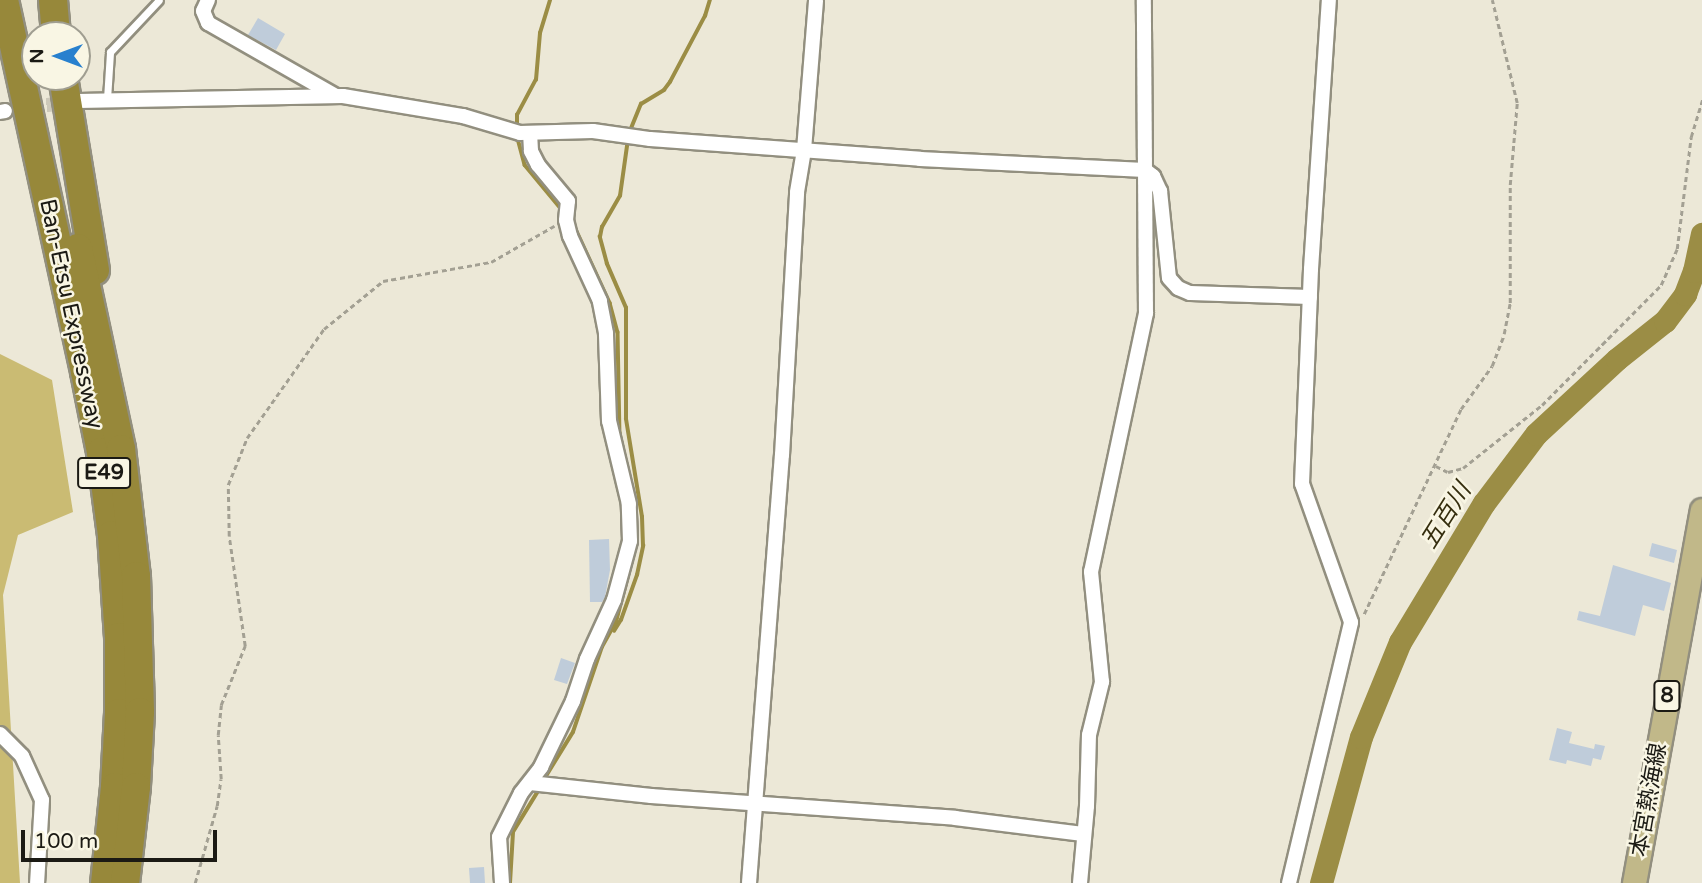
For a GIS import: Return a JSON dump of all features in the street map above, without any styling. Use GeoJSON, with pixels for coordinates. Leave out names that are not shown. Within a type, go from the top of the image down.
{"type":"FeatureCollection","features":[{"type":"Feature","properties":{"kind":"highway","name":"Ban-Etsu Expressway"},"geometry":{"type":"LineString","coordinates":[[4,0],[21,47]]}},
{"type":"Feature","properties":{"kind":"highway","name":"Ban-Etsu Expressway"},"geometry":{"type":"LineString","coordinates":[[22,0],[24,21]]}},
{"type":"Feature","properties":{"kind":"highway"},"geometry":{"type":"LineString","coordinates":[[52,0],[54,21]]}},
{"type":"Feature","properties":{"kind":"highway"},"geometry":{"type":"LineString","coordinates":[[0,20],[21,56]]}},
{"type":"Feature","properties":{"kind":"highway","name":"Ban-Etsu Expressway"},"geometry":{"type":"LineString","coordinates":[[33,91],[101,452],[112,535],[119,637],[119,713],[116,787],[104,883]]}},
{"type":"Feature","properties":{"kind":"highway","name":"Ban-Etsu Expressway"},"geometry":{"type":"LineString","coordinates":[[35,91],[105,367],[132,532],[139,635],[136,787],[125,883]]}},
{"type":"Feature","properties":{"kind":"highway"},"geometry":{"type":"LineString","coordinates":[[65,91],[93,254],[105,367]]}},
{"type":"Feature","properties":{"kind":"main road","name":"本宮熱海線"},"geometry":{"type":"LineString","coordinates":[[1634,883],[1702,510]]}},
{"type":"Feature","properties":{"kind":"street"},"geometry":{"type":"LineString","coordinates":[[208,0],[203,11],[208,23],[337,96]]}},
{"type":"Feature","properties":{"kind":"street"},"geometry":{"type":"LineString","coordinates":[[750,883],[782,455],[797,192],[804,150],[816,0]]}},
{"type":"Feature","properties":{"kind":"street"},"geometry":{"type":"LineString","coordinates":[[1080,883],[1089,735],[1102,682],[1091,572],[1146,313],[1144,0]]}},
{"type":"Feature","properties":{"kind":"street"},"geometry":{"type":"LineString","coordinates":[[1289,883],[1351,626],[1348,607],[1302,484],[1310,297],[1329,0]]}},
{"type":"Feature","properties":{"kind":"street"},"geometry":{"type":"LineString","coordinates":[[78,101],[337,96],[463,116],[530,134],[593,131],[633,138],[1145,170],[1153,176],[1160,191],[1169,278],[1178,288],[1190,293],[1310,297]]}},
{"type":"Feature","properties":{"kind":"street"},"geometry":{"type":"LineString","coordinates":[[502,883],[499,837],[541,767],[573,701],[587,659],[614,600],[630,541],[629,504],[610,421],[608,358],[600,301],[570,236],[566,220],[568,201],[538,165],[531,151],[530,134]]}},
{"type":"Feature","properties":{"kind":"street"},"geometry":{"type":"LineString","coordinates":[[0,734],[22,756],[42,800],[37,883]]}},
{"type":"Feature","properties":{"kind":"street"},"geometry":{"type":"LineString","coordinates":[[530,783],[572,789],[955,818],[1083,834]]}},
{"type":"Feature","properties":{"kind":"lane"},"geometry":{"type":"LineString","coordinates":[[107,99],[110,52],[159,0]]}},
{"type":"Feature","properties":{"kind":"path"},"geometry":{"type":"LineString","coordinates":[[1351,626],[1364,614],[1461,408],[1492,366],[1504,334],[1510,303],[1510,185],[1517,103],[1492,0]]}},
{"type":"Feature","properties":{"kind":"path"},"geometry":{"type":"LineString","coordinates":[[1436,466],[1448,472],[1463,468],[1542,405],[1661,285],[1676,249],[1691,137],[1702,100]]}},
{"type":"Feature","properties":{"kind":"path"},"geometry":{"type":"LineString","coordinates":[[195,883],[217,806],[221,779],[218,735],[221,705],[245,646],[229,536],[228,485],[247,438],[324,329],[383,281],[491,262],[566,220]]}},
{"type":"Feature","properties":{"kind":"shaded area"},"geometry":{"type":"Polygon","coordinates":[[[0,354],[52,380],[73,512],[18,535],[3,595],[20,883],[0,883],[0,354]]]}},
{"type":"Feature","properties":{"kind":"building"},"geometry":{"type":"Polygon","coordinates":[[[258,18],[285,34],[276,50],[248,35],[258,18]]]}},
{"type":"Feature","properties":{"kind":"building"},"geometry":{"type":"Polygon","coordinates":[[[609,539],[610,570],[605,597],[602,602],[590,602],[589,540],[609,539]]]}},
{"type":"Feature","properties":{"kind":"building"},"geometry":{"type":"Polygon","coordinates":[[[1652,543],[1677,550],[1674,563],[1649,556],[1652,543]]]}},
{"type":"Feature","properties":{"kind":"building"},"geometry":{"type":"Polygon","coordinates":[[[1613,565],[1671,583],[1664,611],[1643,605],[1635,636],[1577,620],[1579,611],[1600,616],[1613,565]]]}},
{"type":"Feature","properties":{"kind":"building"},"geometry":{"type":"Polygon","coordinates":[[[561,658],[575,663],[567,684],[554,680],[561,658]]]}},
{"type":"Feature","properties":{"kind":"building"},"geometry":{"type":"Polygon","coordinates":[[[1557,728],[1572,732],[1569,743],[1594,749],[1595,744],[1605,746],[1601,760],[1593,758],[1591,766],[1567,760],[1566,764],[1549,760],[1557,728]]]}},
{"type":"Feature","properties":{"kind":"building"},"geometry":{"type":"Polygon","coordinates":[[[484,867],[485,883],[470,883],[469,868],[484,867]]]}},
{"type":"Feature","properties":{"kind":"waterway"},"geometry":{"type":"LineString","coordinates":[[517,128],[517,115],[536,80],[540,33],[550,0]]}},
{"type":"Feature","properties":{"kind":"waterway"},"geometry":{"type":"LineString","coordinates":[[630,131],[641,104],[664,90],[670,82],[705,16],[710,0]]}},
{"type":"Feature","properties":{"kind":"waterway"},"geometry":{"type":"LineString","coordinates":[[517,135],[525,165],[563,211]]}},
{"type":"Feature","properties":{"kind":"waterway"},"geometry":{"type":"LineString","coordinates":[[614,631],[621,620],[637,575],[643,546],[642,517],[626,419],[626,308],[607,264],[600,237],[602,227],[620,196],[628,139]]}},
{"type":"Feature","properties":{"kind":"waterway"},"geometry":{"type":"LineString","coordinates":[[574,225],[610,303],[618,332],[620,433],[627,466]]}},
{"type":"Feature","properties":{"kind":"waterway","name":"五百川"},"geometry":{"type":"LineString","coordinates":[[1321,883],[1361,737],[1400,642],[1484,503],[1536,434],[1617,359],[1665,321],[1685,294],[1694,271],[1702,234]]}},
{"type":"Feature","properties":{"kind":"waterway"},"geometry":{"type":"LineString","coordinates":[[543,781],[573,732],[602,647],[616,622],[634,553]]}},
{"type":"Feature","properties":{"kind":"waterway"},"geometry":{"type":"LineString","coordinates":[[510,883],[513,832],[540,788]]}},
{"type":"Feature","properties":{"kind":"tunnel"},"geometry":{"type":"LineString","coordinates":[[5,111],[69,102]]}}]}
